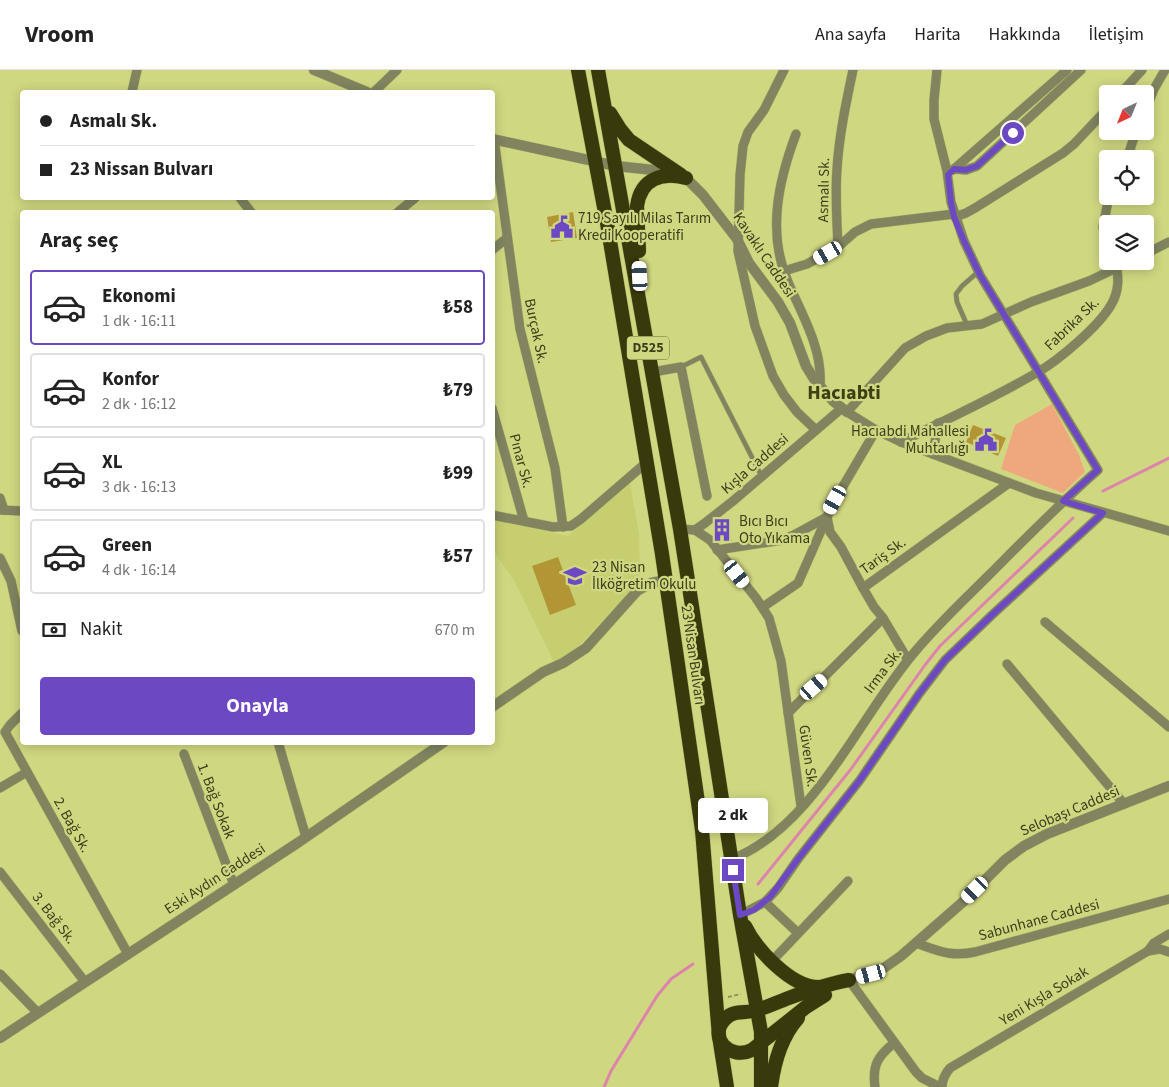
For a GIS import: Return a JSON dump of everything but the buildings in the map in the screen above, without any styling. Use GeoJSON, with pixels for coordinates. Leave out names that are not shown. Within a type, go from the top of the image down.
{"type":"FeatureCollection","features":[{"type":"Feature","properties":{"kind":"highway","name":"D525"},"geometry":{"type":"LineString","coordinates":[[578,70],[596,162]]}},
{"type":"Feature","properties":{"kind":"highway","name":"D525"},"geometry":{"type":"LineString","coordinates":[[598,70],[616,166]]}},
{"type":"Feature","properties":{"kind":"highway"},"geometry":{"type":"LineString","coordinates":[[604,100],[614,120],[629,140],[686,178]]}},
{"type":"Feature","properties":{"kind":"highway","name":"23 Nisan Bulvarı"},"geometry":{"type":"LineString","coordinates":[[596,162],[666,580],[702,830],[720,1036]]}},
{"type":"Feature","properties":{"kind":"highway","name":"23 Nisan Bulvarı"},"geometry":{"type":"LineString","coordinates":[[616,166],[680,529],[732,859]]}},
{"type":"Feature","properties":{"kind":"highway"},"geometry":{"type":"LineString","coordinates":[[642,310],[638,200],[648,183],[660,176],[671,175],[686,178]]}},
{"type":"Feature","properties":{"kind":"highway","name":"D525"},"geometry":{"type":"LineString","coordinates":[[732,859],[757,1010],[761,1087]]}},
{"type":"Feature","properties":{"kind":"highway"},"geometry":{"type":"LineString","coordinates":[[740,915],[753,941],[772,961],[800,982],[823,991]]}},
{"type":"Feature","properties":{"kind":"highway"},"geometry":{"type":"LineString","coordinates":[[823,991],[806,1007],[739,1054],[732,1052],[722,1043],[719,1029],[731,1014],[757,1010],[823,991],[849,980]]}},
{"type":"Feature","properties":{"kind":"highway"},"geometry":{"type":"LineString","coordinates":[[770,1087],[776,1061],[790,1030],[823,991]]}},
{"type":"Feature","properties":{"kind":"highway"},"geometry":{"type":"LineString","coordinates":[[742,1012],[756,1019],[758,1041]]}},
{"type":"Feature","properties":{"kind":"highway","name":"D525"},"geometry":{"type":"LineString","coordinates":[[720,1036],[727,1087]]}},
{"type":"Feature","properties":{"kind":"street"},"geometry":{"type":"LineString","coordinates":[[132,90],[137,70]]}},
{"type":"Feature","properties":{"kind":"street"},"geometry":{"type":"LineString","coordinates":[[314,70],[362,90]]}},
{"type":"Feature","properties":{"kind":"street"},"geometry":{"type":"LineString","coordinates":[[376,90],[397,70]]}},
{"type":"Feature","properties":{"kind":"street"},"geometry":{"type":"LineString","coordinates":[[784,70],[764,110],[748,132],[744,146],[740,175],[737,238],[740,263],[755,326],[768,363],[784,395],[797,412],[816,430]]}},
{"type":"Feature","properties":{"kind":"street","name":"Asmalı Sk."},"geometry":{"type":"LineString","coordinates":[[838,247],[838,156],[842,120],[853,70]]}},
{"type":"Feature","properties":{"kind":"street"},"geometry":{"type":"LineString","coordinates":[[937,70],[934,119],[951,172],[954,215],[978,272],[1039,372]]}},
{"type":"Feature","properties":{"kind":"street"},"geometry":{"type":"LineString","coordinates":[[951,172],[1067,70]]}},
{"type":"Feature","properties":{"kind":"street"},"geometry":{"type":"LineString","coordinates":[[951,172],[977,166],[1081,70]]}},
{"type":"Feature","properties":{"kind":"street"},"geometry":{"type":"LineString","coordinates":[[1128,85],[1142,70]]}},
{"type":"Feature","properties":{"kind":"street"},"geometry":{"type":"LineString","coordinates":[[1154,89],[1165,70]]}},
{"type":"Feature","properties":{"kind":"street"},"geometry":{"type":"LineString","coordinates":[[784,271],[807,264],[838,247],[863,227],[871,224],[954,215],[971,211],[1063,153],[1099,118]]}},
{"type":"Feature","properties":{"kind":"street"},"geometry":{"type":"LineString","coordinates":[[796,134],[781,180],[776,215],[777,240],[784,271],[807,322],[819,358],[820,386]]}},
{"type":"Feature","properties":{"kind":"street","name":"Kavaklı Caddesi"},"geometry":{"type":"LineString","coordinates":[[495,139],[616,166],[664,170],[680,174],[686,178],[703,195],[737,238],[749,262],[790,323],[806,366],[820,386],[844,410]]}},
{"type":"Feature","properties":{"kind":"street","name":"Burçak Sk."},"geometry":{"type":"LineString","coordinates":[[495,153],[520,329],[555,468],[564,527]]}},
{"type":"Feature","properties":{"kind":"street"},"geometry":{"type":"LineString","coordinates":[[400,210],[413,200]]}},
{"type":"Feature","properties":{"kind":"street"},"geometry":{"type":"LineString","coordinates":[[495,248],[507,238]]}},
{"type":"Feature","properties":{"kind":"street"},"geometry":{"type":"LineString","coordinates":[[1154,250],[1169,242]]}},
{"type":"Feature","properties":{"kind":"street","name":"Kışla Caddesi"},"geometry":{"type":"LineString","coordinates":[[695,530],[733,502],[816,430],[844,410],[905,348],[946,328],[982,324],[1089,281],[1106,270]]}},
{"type":"Feature","properties":{"kind":"street","name":"Fabrika Sk."},"geometry":{"type":"LineString","coordinates":[[901,442],[1039,372],[1068,350],[1111,305],[1118,285],[1116,270]]}},
{"type":"Feature","properties":{"kind":"street"},"geometry":{"type":"LineString","coordinates":[[653,372],[681,367],[707,496]]}},
{"type":"Feature","properties":{"kind":"street","name":"Irma Sk."},"geometry":{"type":"LineString","coordinates":[[732,859],[766,840],[801,806],[838,761],[890,683],[934,630],[1063,501],[1098,470],[1039,372]]}},
{"type":"Feature","properties":{"kind":"street"},"geometry":{"type":"LineString","coordinates":[[844,410],[876,430],[901,442],[1009,483],[1063,501],[1169,531]]}},
{"type":"Feature","properties":{"kind":"street","name":"Pınar Sk."},"geometry":{"type":"LineString","coordinates":[[495,419],[524,521]]}},
{"type":"Feature","properties":{"kind":"street"},"geometry":{"type":"LineString","coordinates":[[933,454],[938,423]]}},
{"type":"Feature","properties":{"kind":"street"},"geometry":{"type":"LineString","coordinates":[[763,607],[798,583],[832,505],[876,430]]}},
{"type":"Feature","properties":{"kind":"street"},"geometry":{"type":"LineString","coordinates":[[495,516],[553,527],[571,526],[647,462]]}},
{"type":"Feature","properties":{"kind":"street","name":"Tariş Sk."},"geometry":{"type":"LineString","coordinates":[[908,660],[863,588],[1009,483]]}},
{"type":"Feature","properties":{"kind":"street"},"geometry":{"type":"LineString","coordinates":[[0,498],[2,510],[20,511]]}},
{"type":"Feature","properties":{"kind":"street"},"geometry":{"type":"LineString","coordinates":[[740,915],[765,902],[778,888],[798,859],[860,780],[919,694],[945,660],[1103,513]]}},
{"type":"Feature","properties":{"kind":"street"},"geometry":{"type":"LineString","coordinates":[[717,550],[782,540],[827,517]]}},
{"type":"Feature","properties":{"kind":"street"},"geometry":{"type":"LineString","coordinates":[[827,517],[830,532],[841,547],[863,588]]}},
{"type":"Feature","properties":{"kind":"street"},"geometry":{"type":"LineString","coordinates":[[680,529],[695,530]]}},
{"type":"Feature","properties":{"kind":"street","name":"Güven Sk."},"geometry":{"type":"LineString","coordinates":[[695,530],[705,535],[763,607],[769,618],[778,644],[801,806]]}},
{"type":"Feature","properties":{"kind":"street"},"geometry":{"type":"LineString","coordinates":[[0,558],[11,582],[20,622]]}},
{"type":"Feature","properties":{"kind":"street"},"geometry":{"type":"LineString","coordinates":[[495,705],[543,672],[563,663],[586,648],[637,592],[651,583],[666,580]]}},
{"type":"Feature","properties":{"kind":"street"},"geometry":{"type":"LineString","coordinates":[[788,713],[883,618]]}},
{"type":"Feature","properties":{"kind":"street"},"geometry":{"type":"LineString","coordinates":[[1045,622],[1169,727]]}},
{"type":"Feature","properties":{"kind":"street"},"geometry":{"type":"LineString","coordinates":[[1007,664],[1124,804]]}},
{"type":"Feature","properties":{"kind":"street","name":"2. Bağ Sk."},"geometry":{"type":"LineString","coordinates":[[20,715],[3,733],[28,772],[128,954]]}},
{"type":"Feature","properties":{"kind":"street"},"geometry":{"type":"LineString","coordinates":[[279,745],[306,837]]}},
{"type":"Feature","properties":{"kind":"street","name":"Eski Aydın Caddesi"},"geometry":{"type":"LineString","coordinates":[[0,1038],[234,885],[440,745]]}},
{"type":"Feature","properties":{"kind":"street","name":"1. Bağ Sokak"},"geometry":{"type":"LineString","coordinates":[[184,754],[234,885]]}},
{"type":"Feature","properties":{"kind":"street"},"geometry":{"type":"LineString","coordinates":[[0,788],[28,772]]}},
{"type":"Feature","properties":{"kind":"street","name":"Selobaşı Caddesi"},"geometry":{"type":"LineString","coordinates":[[849,980],[881,970],[916,943],[964,901],[1005,860],[1024,846],[1047,834],[1169,786]]}},
{"type":"Feature","properties":{"kind":"street","name":"3. Bağ Sk."},"geometry":{"type":"LineString","coordinates":[[0,872],[86,982]]}},
{"type":"Feature","properties":{"kind":"street"},"geometry":{"type":"LineString","coordinates":[[772,961],[848,881]]}},
{"type":"Feature","properties":{"kind":"street","name":"Sabunhane Caddesi"},"geometry":{"type":"LineString","coordinates":[[916,943],[954,955],[968,954],[1169,899]]}},
{"type":"Feature","properties":{"kind":"street"},"geometry":{"type":"LineString","coordinates":[[765,902],[798,933]]}},
{"type":"Feature","properties":{"kind":"street","name":"Yeni Kışla Sokak"},"geometry":{"type":"LineString","coordinates":[[941,1087],[945,1074],[960,1062],[1148,951],[1154,944],[1169,934]]}},
{"type":"Feature","properties":{"kind":"street"},"geometry":{"type":"LineString","coordinates":[[1148,951],[1160,949],[1168,951]]}},
{"type":"Feature","properties":{"kind":"street"},"geometry":{"type":"LineString","coordinates":[[0,974],[38,1013]]}},
{"type":"Feature","properties":{"kind":"street"},"geometry":{"type":"LineString","coordinates":[[849,980],[916,1072],[922,1078],[941,1087]]}},
{"type":"Feature","properties":{"kind":"street"},"geometry":{"type":"LineString","coordinates":[[875,1087],[874,1074],[878,1060],[885,1050],[894,1043]]}},
{"type":"Feature","properties":{"kind":"lane"},"geometry":{"type":"LineString","coordinates":[[968,326],[957,302],[956,294],[978,272]]}},
{"type":"Feature","properties":{"kind":"lane"},"geometry":{"type":"LineString","coordinates":[[681,367],[701,357],[762,477]]}},
{"type":"Feature","properties":{"kind":"path"},"geometry":{"type":"LineString","coordinates":[[716,999],[754,992]]}},
{"type":"Feature","properties":{"kind":"shaded area"},"geometry":{"type":"Polygon","coordinates":[[[1052,404],[1079,455],[1085,472],[1063,493],[1001,469],[1015,425],[1052,404]]]}},
{"type":"Feature","properties":{"kind":"shaded area","name":"23 Nisan İlköğretim Okulu"},"geometry":{"type":"Polygon","coordinates":[[[630,483],[639,534],[639,579],[577,648],[554,662],[515,582],[495,553],[495,521],[568,536],[630,483]]]}},
{"type":"Feature","properties":{"kind":"waterway"},"geometry":{"type":"LineString","coordinates":[[1103,491],[1169,458]]}},
{"type":"Feature","properties":{"kind":"waterway"},"geometry":{"type":"LineString","coordinates":[[758,884],[851,769],[940,646],[1073,518]]}},
{"type":"Feature","properties":{"kind":"waterway"},"geometry":{"type":"LineString","coordinates":[[604,1087],[611,1071],[657,996],[671,979],[693,964]]}},
{"type":"Feature","properties":{"kind":"place","name":"719 Sayılı Milas Tarım Kredi Kooperatifi"},"geometry":{"type":"Point","coordinates":[562,227]}},
{"type":"Feature","properties":{"kind":"place","name":"Hacıabdi Mahallesi Muhtarlığı"},"geometry":{"type":"Point","coordinates":[986,440]}},
{"type":"Feature","properties":{"kind":"place","name":"Bıcı Bıcı Oto Yıkama"},"geometry":{"type":"Point","coordinates":[722,530]}},
{"type":"Feature","properties":{"kind":"place","name":"23 Nisan İlköğretim Okulu"},"geometry":{"type":"Point","coordinates":[575,576]}},
{"type":"Feature","properties":{"kind":"district","name":"Hacıabti"},"geometry":{"type":"Point","coordinates":[844,393]}},
{"type":"Feature","properties":{"kind":"route"},"geometry":{"type":"LineString","coordinates":[[733,870],[740,915],[754,910],[765,902],[778,888],[798,859],[870,767],[919,694],[945,660],[1103,513],[1063,501],[1098,470],[980,275],[964,241],[951,202],[948,175],[954,169],[966,170],[977,166],[1013,133]]}}]}
